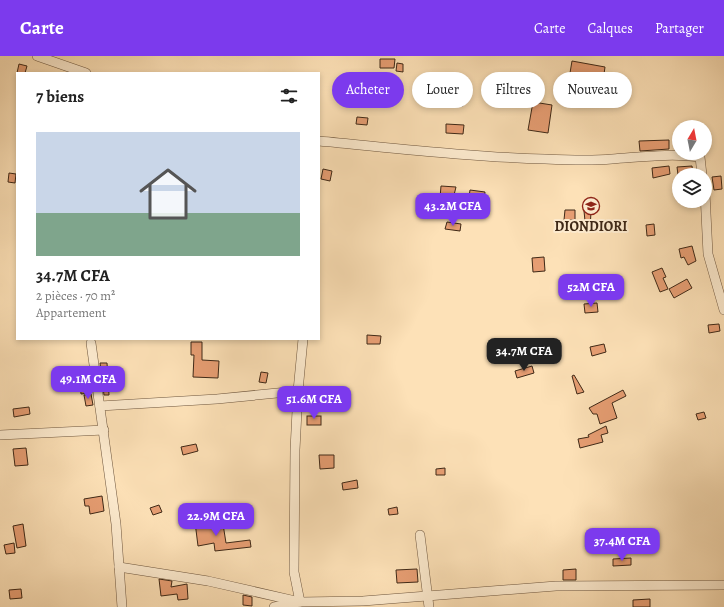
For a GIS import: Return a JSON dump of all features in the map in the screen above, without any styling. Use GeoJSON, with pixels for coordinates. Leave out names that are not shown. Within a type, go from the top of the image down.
{"type":"FeatureCollection","features":[{"type":"Feature","properties":{"kind":"street"},"geometry":{"type":"LineString","coordinates":[[38,56],[83,72]]}},
{"type":"Feature","properties":{"kind":"street"},"geometry":{"type":"LineString","coordinates":[[320,141],[453,155],[545,159],[611,160],[658,155],[685,155],[700,157],[701,168]]}},
{"type":"Feature","properties":{"kind":"street"},"geometry":{"type":"LineString","coordinates":[[706,208],[708,254],[724,310]]}},
{"type":"Feature","properties":{"kind":"street"},"geometry":{"type":"LineString","coordinates":[[300,602],[294,572],[295,450],[298,391],[304,340]]}},
{"type":"Feature","properties":{"kind":"street"},"geometry":{"type":"LineString","coordinates":[[91,342],[116,524],[122,607]]}},
{"type":"Feature","properties":{"kind":"street"},"geometry":{"type":"LineString","coordinates":[[100,406],[217,399],[298,391]]}},
{"type":"Feature","properties":{"kind":"street"},"geometry":{"type":"LineString","coordinates":[[0,435],[104,430]]}},
{"type":"Feature","properties":{"kind":"street"},"geometry":{"type":"LineString","coordinates":[[420,535],[429,607]]}},
{"type":"Feature","properties":{"kind":"street"},"geometry":{"type":"LineString","coordinates":[[119,567],[208,580],[300,602],[364,604],[427,596],[556,586],[724,585]]}},
{"type":"Feature","properties":{"kind":"street"},"geometry":{"type":"LineString","coordinates":[[274,607],[300,602]]}},
{"type":"Feature","properties":{"kind":"building"},"geometry":{"type":"Polygon","coordinates":[[[380,59],[395,59],[394,68],[380,68],[380,59]]]}},
{"type":"Feature","properties":{"kind":"building"},"geometry":{"type":"Polygon","coordinates":[[[572,61],[605,67],[604,72],[570,72],[572,61]]]}},
{"type":"Feature","properties":{"kind":"building"},"geometry":{"type":"Polygon","coordinates":[[[397,63],[403,64],[403,72],[396,71],[397,63]]]}},
{"type":"Feature","properties":{"kind":"building"},"geometry":{"type":"Polygon","coordinates":[[[19,64],[27,66],[25,72],[17,72],[19,64]]]}},
{"type":"Feature","properties":{"kind":"building"},"geometry":{"type":"Polygon","coordinates":[[[545,104],[552,105],[548,133],[528,130],[532,108],[545,108],[545,104]]]}},
{"type":"Feature","properties":{"kind":"building"},"geometry":{"type":"Polygon","coordinates":[[[357,117],[368,118],[367,125],[356,124],[357,117]]]}},
{"type":"Feature","properties":{"kind":"building"},"geometry":{"type":"Polygon","coordinates":[[[446,124],[464,125],[463,134],[446,133],[446,124]]]}},
{"type":"Feature","properties":{"kind":"building"},"geometry":{"type":"Polygon","coordinates":[[[669,140],[669,149],[640,151],[639,141],[669,140]]]}},
{"type":"Feature","properties":{"kind":"building"},"geometry":{"type":"Polygon","coordinates":[[[669,166],[670,174],[653,178],[652,168],[669,166]]]}},
{"type":"Feature","properties":{"kind":"building"},"geometry":{"type":"Polygon","coordinates":[[[692,166],[692,168],[677,168],[692,166]]]}},
{"type":"Feature","properties":{"kind":"building"},"geometry":{"type":"Polygon","coordinates":[[[323,169],[332,171],[330,181],[321,179],[323,169]]]}},
{"type":"Feature","properties":{"kind":"building"},"geometry":{"type":"Polygon","coordinates":[[[9,173],[16,174],[15,183],[8,182],[9,173]]]}},
{"type":"Feature","properties":{"kind":"building"},"geometry":{"type":"Polygon","coordinates":[[[721,176],[722,189],[714,190],[712,177],[721,176]]]}},
{"type":"Feature","properties":{"kind":"building"},"geometry":{"type":"Polygon","coordinates":[[[441,186],[456,187],[453,199],[440,198],[441,186]]]}},
{"type":"Feature","properties":{"kind":"building"},"geometry":{"type":"Polygon","coordinates":[[[470,190],[485,192],[484,199],[469,197],[470,190]]]}},
{"type":"Feature","properties":{"kind":"building"},"geometry":{"type":"Polygon","coordinates":[[[565,210],[575,210],[575,220],[564,220],[565,210]]]}},
{"type":"Feature","properties":{"kind":"building"},"geometry":{"type":"Polygon","coordinates":[[[584,211],[591,211],[590,231],[586,231],[584,211]]]}},
{"type":"Feature","properties":{"kind":"building"},"geometry":{"type":"Polygon","coordinates":[[[447,222],[461,224],[460,231],[445,229],[447,222]]]}},
{"type":"Feature","properties":{"kind":"building"},"geometry":{"type":"Polygon","coordinates":[[[654,224],[655,235],[647,236],[646,225],[654,224]]]}},
{"type":"Feature","properties":{"kind":"building"},"geometry":{"type":"Polygon","coordinates":[[[692,246],[696,261],[688,265],[684,257],[681,258],[679,249],[692,246]]]}},
{"type":"Feature","properties":{"kind":"building"},"geometry":{"type":"Polygon","coordinates":[[[544,257],[545,271],[533,272],[532,258],[544,257]]]}},
{"type":"Feature","properties":{"kind":"building"},"geometry":{"type":"Polygon","coordinates":[[[662,268],[666,277],[663,278],[668,289],[660,292],[652,272],[662,268]]]}},
{"type":"Feature","properties":{"kind":"building"},"geometry":{"type":"Polygon","coordinates":[[[687,279],[692,288],[674,298],[669,289],[687,279]]]}},
{"type":"Feature","properties":{"kind":"building"},"geometry":{"type":"Polygon","coordinates":[[[597,303],[598,312],[585,313],[584,304],[597,303]]]}},
{"type":"Feature","properties":{"kind":"building"},"geometry":{"type":"Polygon","coordinates":[[[719,324],[720,331],[709,333],[708,325],[719,324]]]}},
{"type":"Feature","properties":{"kind":"building"},"geometry":{"type":"Polygon","coordinates":[[[367,335],[381,336],[380,344],[367,344],[367,335]]]}},
{"type":"Feature","properties":{"kind":"building"},"geometry":{"type":"Polygon","coordinates":[[[191,342],[202,342],[202,360],[219,361],[218,378],[193,377],[194,355],[191,355],[191,342]]]}},
{"type":"Feature","properties":{"kind":"building"},"geometry":{"type":"Polygon","coordinates":[[[604,344],[606,352],[592,356],[590,347],[604,344]]]}},
{"type":"Feature","properties":{"kind":"building"},"geometry":{"type":"Polygon","coordinates":[[[100,363],[107,363],[109,395],[104,395],[100,363]]]}},
{"type":"Feature","properties":{"kind":"building"},"geometry":{"type":"Polygon","coordinates":[[[532,366],[534,373],[517,378],[515,371],[532,366]]]}},
{"type":"Feature","properties":{"kind":"building"},"geometry":{"type":"Polygon","coordinates":[[[261,372],[268,373],[266,383],[259,382],[261,372]]]}},
{"type":"Feature","properties":{"kind":"building"},"geometry":{"type":"Polygon","coordinates":[[[574,375],[584,392],[577,394],[572,376],[574,375]]]}},
{"type":"Feature","properties":{"kind":"building"},"geometry":{"type":"Polygon","coordinates":[[[88,378],[89,393],[81,394],[80,379],[88,378]]]}},
{"type":"Feature","properties":{"kind":"building"},"geometry":{"type":"Polygon","coordinates":[[[623,390],[626,396],[612,403],[617,418],[600,424],[597,414],[593,414],[589,408],[623,390]]]}},
{"type":"Feature","properties":{"kind":"building"},"geometry":{"type":"Polygon","coordinates":[[[91,394],[93,405],[86,406],[84,395],[91,394]]]}},
{"type":"Feature","properties":{"kind":"building"},"geometry":{"type":"Polygon","coordinates":[[[29,407],[30,414],[14,417],[13,409],[29,407]]]}},
{"type":"Feature","properties":{"kind":"building"},"geometry":{"type":"Polygon","coordinates":[[[704,412],[706,418],[698,420],[696,414],[704,412]]]}},
{"type":"Feature","properties":{"kind":"building"},"geometry":{"type":"Polygon","coordinates":[[[307,416],[321,416],[321,425],[307,425],[307,416]]]}},
{"type":"Feature","properties":{"kind":"building"},"geometry":{"type":"Polygon","coordinates":[[[606,426],[608,433],[601,435],[603,442],[580,448],[578,439],[589,437],[588,435],[606,426]]]}},
{"type":"Feature","properties":{"kind":"building"},"geometry":{"type":"Polygon","coordinates":[[[196,444],[198,451],[183,455],[181,447],[196,444]]]}},
{"type":"Feature","properties":{"kind":"building"},"geometry":{"type":"Polygon","coordinates":[[[26,448],[28,465],[15,466],[13,449],[26,448]]]}},
{"type":"Feature","properties":{"kind":"building"},"geometry":{"type":"Polygon","coordinates":[[[319,455],[334,455],[334,468],[320,469],[319,455]]]}},
{"type":"Feature","properties":{"kind":"building"},"geometry":{"type":"Polygon","coordinates":[[[445,468],[445,475],[436,475],[436,469],[445,468]]]}},
{"type":"Feature","properties":{"kind":"building"},"geometry":{"type":"Polygon","coordinates":[[[357,480],[358,488],[343,490],[342,483],[357,480]]]}},
{"type":"Feature","properties":{"kind":"building"},"geometry":{"type":"Polygon","coordinates":[[[102,496],[104,511],[90,514],[89,506],[85,506],[84,499],[102,496]]]}},
{"type":"Feature","properties":{"kind":"building"},"geometry":{"type":"Polygon","coordinates":[[[159,505],[162,512],[153,515],[150,508],[159,505]]]}},
{"type":"Feature","properties":{"kind":"building"},"geometry":{"type":"Polygon","coordinates":[[[397,507],[398,514],[389,515],[388,509],[397,507]]]}},
{"type":"Feature","properties":{"kind":"building"},"geometry":{"type":"Polygon","coordinates":[[[212,520],[213,526],[223,524],[226,543],[250,540],[251,547],[215,551],[214,543],[198,546],[195,522],[212,520]]]}},
{"type":"Feature","properties":{"kind":"building"},"geometry":{"type":"Polygon","coordinates":[[[23,524],[26,546],[17,548],[13,526],[23,524]]]}},
{"type":"Feature","properties":{"kind":"building"},"geometry":{"type":"Polygon","coordinates":[[[14,543],[15,553],[6,554],[4,545],[14,543]]]}},
{"type":"Feature","properties":{"kind":"building"},"geometry":{"type":"Polygon","coordinates":[[[631,558],[631,565],[613,566],[613,559],[631,558]]]}},
{"type":"Feature","properties":{"kind":"building"},"geometry":{"type":"Polygon","coordinates":[[[417,569],[418,582],[397,583],[396,570],[417,569]]]}},
{"type":"Feature","properties":{"kind":"building"},"geometry":{"type":"Polygon","coordinates":[[[576,569],[576,580],[563,580],[563,570],[576,569]]]}},
{"type":"Feature","properties":{"kind":"building"},"geometry":{"type":"Polygon","coordinates":[[[159,579],[172,581],[171,587],[187,584],[188,599],[178,600],[177,594],[161,596],[159,579]]]}},
{"type":"Feature","properties":{"kind":"building"},"geometry":{"type":"Polygon","coordinates":[[[21,589],[22,598],[10,599],[9,590],[21,589]]]}},
{"type":"Feature","properties":{"kind":"building"},"geometry":{"type":"Polygon","coordinates":[[[243,595],[252,597],[252,606],[243,605],[243,595]]]}},
{"type":"Feature","properties":{"kind":"building"},"geometry":{"type":"Polygon","coordinates":[[[650,599],[650,607],[633,607],[633,600],[650,599]]]}},
{"type":"Feature","properties":{"kind":"place","name":"DIONDIORI"},"geometry":{"type":"Point","coordinates":[591,206]}}]}
